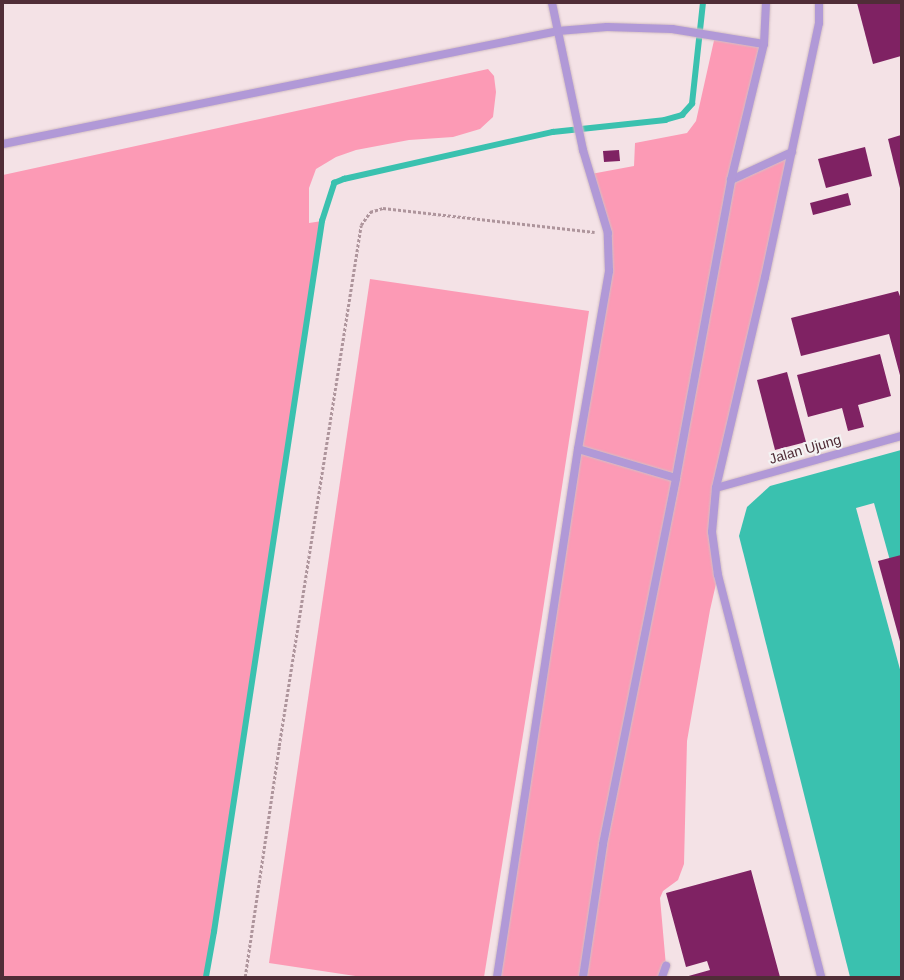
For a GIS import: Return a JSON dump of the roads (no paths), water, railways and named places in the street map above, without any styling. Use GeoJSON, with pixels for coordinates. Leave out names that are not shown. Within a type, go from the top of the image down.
{"type":"FeatureCollection","features":[{"type":"Feature","properties":{"kind":"lane"},"geometry":{"type":"LineString","coordinates":[[496,977],[578,449],[609,271],[608,233],[583,150],[552,3]]}},
{"type":"Feature","properties":{"kind":"lane"},"geometry":{"type":"LineString","coordinates":[[583,977],[603,844],[676,478],[731,180],[764,44],[766,3]]}},
{"type":"Feature","properties":{"kind":"lane"},"geometry":{"type":"LineString","coordinates":[[819,3],[819,23],[792,152],[765,277],[716,488],[712,532],[718,575],[820,977]]}},
{"type":"Feature","properties":{"kind":"lane"},"geometry":{"type":"LineString","coordinates":[[3,144],[558,31],[607,27],[672,29],[764,44]]}},
{"type":"Feature","properties":{"kind":"lane"},"geometry":{"type":"LineString","coordinates":[[731,180],[792,152]]}},
{"type":"Feature","properties":{"kind":"lane","name":"Jalan Ujung"},"geometry":{"type":"LineString","coordinates":[[716,488],[901,436]]}},
{"type":"Feature","properties":{"kind":"lane"},"geometry":{"type":"LineString","coordinates":[[578,449],[676,478]]}},
{"type":"Feature","properties":{"kind":"lane"},"geometry":{"type":"LineString","coordinates":[[662,977],[666,966]]}},
{"type":"Feature","properties":{"kind":"waterway"},"geometry":{"type":"LineString","coordinates":[[206,977],[322,221],[334,183],[344,179],[553,132],[665,120],[682,115],[692,104],[703,3]]}}]}
